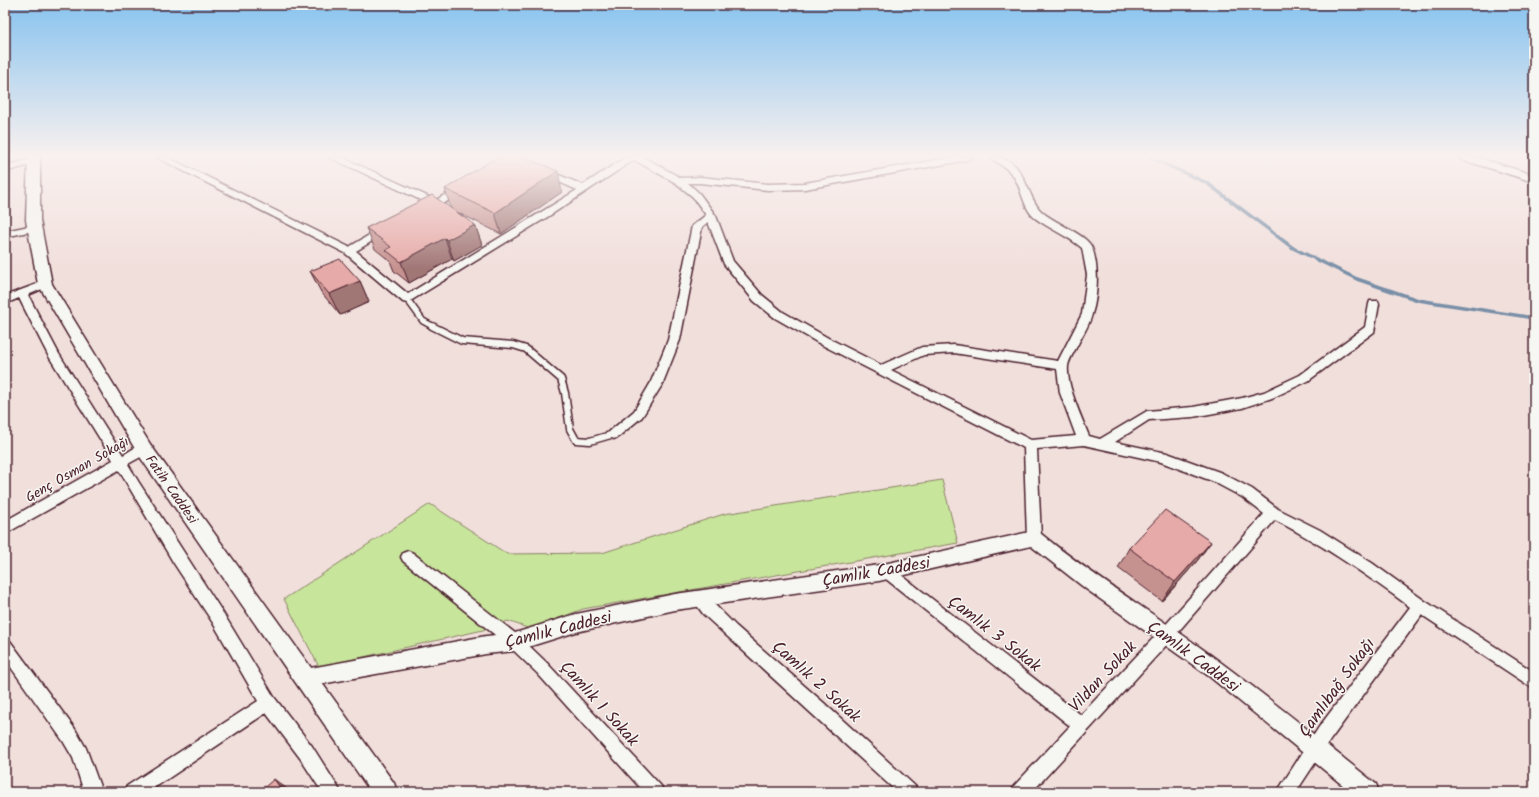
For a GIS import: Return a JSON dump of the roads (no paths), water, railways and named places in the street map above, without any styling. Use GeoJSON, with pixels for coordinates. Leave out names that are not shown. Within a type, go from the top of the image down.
{"type":"FeatureCollection","features":[{"type":"Feature","properties":{"kind":"main road","name":"Fatih Caddesi"},"geometry":{"type":"LineString","coordinates":[[33,194],[34,228],[45,284],[144,449],[385,792]]}},
{"type":"Feature","properties":{"kind":"street"},"geometry":{"type":"LineString","coordinates":[[235,194],[349,251],[407,299],[546,214],[574,194]]}},
{"type":"Feature","properties":{"kind":"street"},"geometry":{"type":"LineString","coordinates":[[418,194],[437,204]]}},
{"type":"Feature","properties":{"kind":"street"},"geometry":{"type":"LineString","coordinates":[[416,215],[452,194]]}},
{"type":"Feature","properties":{"kind":"street"},"geometry":{"type":"LineString","coordinates":[[695,194],[711,216],[728,262],[758,298],[779,316],[826,342],[1030,445],[1084,440],[1162,457],[1217,477],[1247,493],[1273,513],[1315,534],[1361,563],[1420,606],[1534,681]]}},
{"type":"Feature","properties":{"kind":"street"},"geometry":{"type":"LineString","coordinates":[[1026,194],[1031,205],[1038,215],[1075,237],[1087,247],[1092,275],[1088,314],[1062,366],[1066,393],[1084,440]]}},
{"type":"Feature","properties":{"kind":"street"},"geometry":{"type":"LineString","coordinates":[[614,434],[638,414],[656,385],[674,340],[697,226],[711,216]]}},
{"type":"Feature","properties":{"kind":"street"},"geometry":{"type":"LineString","coordinates":[[349,251],[395,225]]}},
{"type":"Feature","properties":{"kind":"street"},"geometry":{"type":"LineString","coordinates":[[5,234],[34,228]]}},
{"type":"Feature","properties":{"kind":"street"},"geometry":{"type":"LineString","coordinates":[[5,300],[45,284]]}},
{"type":"Feature","properties":{"kind":"street"},"geometry":{"type":"LineString","coordinates":[[22,294],[54,355],[121,462],[137,492],[218,618],[268,703],[306,752],[332,792]]}},
{"type":"Feature","properties":{"kind":"street"},"geometry":{"type":"LineString","coordinates":[[1101,444],[1147,416],[1192,412],[1242,403],[1268,395],[1304,378],[1370,329],[1374,304]]}},
{"type":"Feature","properties":{"kind":"street"},"geometry":{"type":"LineString","coordinates":[[881,370],[922,351],[954,349],[1062,366]]}},
{"type":"Feature","properties":{"kind":"street"},"geometry":{"type":"LineString","coordinates":[[1030,445],[1033,485],[1034,538]]}},
{"type":"Feature","properties":{"kind":"street","name":"Genç Osman Sokağı"},"geometry":{"type":"LineString","coordinates":[[5,528],[144,449]]}},
{"type":"Feature","properties":{"kind":"street","name":"Vildan Sokak"},"geometry":{"type":"LineString","coordinates":[[1020,792],[1166,635],[1273,513]]}},
{"type":"Feature","properties":{"kind":"street","name":"Çamlık Caddesi"},"geometry":{"type":"LineString","coordinates":[[305,678],[486,645],[515,642],[576,623],[699,599],[886,571],[1034,538],[1057,559],[1194,654],[1315,748],[1368,792]]}},
{"type":"Feature","properties":{"kind":"street","name":"Çamlık 1 Sokak"},"geometry":{"type":"LineString","coordinates":[[408,557],[515,642],[542,668],[655,792]]}},
{"type":"Feature","properties":{"kind":"street","name":"Çamlık 3 Sokak"},"geometry":{"type":"LineString","coordinates":[[886,571],[1082,725]]}},
{"type":"Feature","properties":{"kind":"street","name":"Çamlık 2 Sokak"},"geometry":{"type":"LineString","coordinates":[[699,599],[722,624],[844,730],[909,792]]}},
{"type":"Feature","properties":{"kind":"street","name":"Çamlıbağ Sokağı"},"geometry":{"type":"LineString","coordinates":[[1286,792],[1315,748],[1420,606]]}},
{"type":"Feature","properties":{"kind":"street"},"geometry":{"type":"LineString","coordinates":[[5,646],[69,735],[80,754],[94,792]]}},
{"type":"Feature","properties":{"kind":"street"},"geometry":{"type":"LineString","coordinates":[[133,792],[268,703]]}},
{"type":"Feature","properties":{"kind":"lane"},"geometry":{"type":"LineString","coordinates":[[407,299],[423,321],[462,341],[513,345],[526,349],[552,370],[561,379],[565,393],[570,429],[576,440],[590,441],[614,434]]}},
{"type":"Feature","properties":{"kind":"waterway"},"geometry":{"type":"LineString","coordinates":[[1222,194],[1293,248],[1357,279],[1418,300],[1534,318]]}}]}
